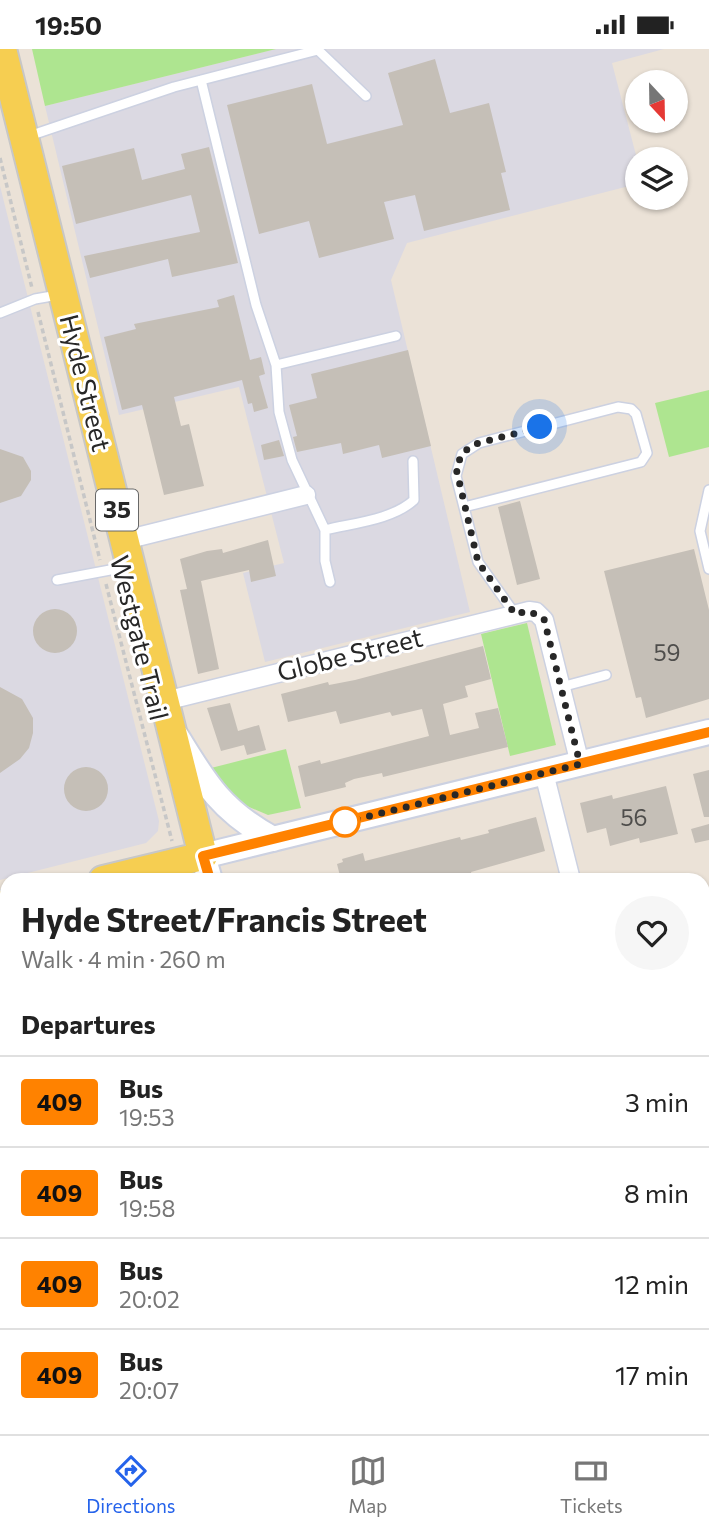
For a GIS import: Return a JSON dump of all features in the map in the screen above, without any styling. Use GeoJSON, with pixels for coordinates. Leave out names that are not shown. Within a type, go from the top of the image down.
{"type":"FeatureCollection","features":[{"type":"Feature","properties":{"kind":"main road","name":"Hyde Street"},"geometry":{"type":"LineString","coordinates":[[2,49],[206,868]]}},
{"type":"Feature","properties":{"kind":"main road"},"geometry":{"type":"LineString","coordinates":[[168,714],[219,801],[248,826],[273,839]]}},
{"type":"Feature","properties":{"kind":"main road"},"geometry":{"type":"LineString","coordinates":[[163,873],[206,868],[273,839],[709,732]]}},
{"type":"Feature","properties":{"kind":"street"},"geometry":{"type":"LineString","coordinates":[[128,553],[306,495]]}},
{"type":"Feature","properties":{"kind":"street","name":"Globe Street"},"geometry":{"type":"LineString","coordinates":[[168,714],[515,614],[536,612],[546,627],[559,687]]}},
{"type":"Feature","properties":{"kind":"street"},"geometry":{"type":"LineString","coordinates":[[559,687],[580,764]]}},
{"type":"Feature","properties":{"kind":"street"},"geometry":{"type":"LineString","coordinates":[[544,773],[569,873]]}},
{"type":"Feature","properties":{"kind":"lane"},"geometry":{"type":"LineString","coordinates":[[24,138],[201,80],[320,50],[366,96]]}},
{"type":"Feature","properties":{"kind":"lane"},"geometry":{"type":"LineString","coordinates":[[201,80],[256,305],[276,365],[279,412],[292,460],[306,495],[325,530],[325,561],[330,582]]}},
{"type":"Feature","properties":{"kind":"lane"},"geometry":{"type":"LineString","coordinates":[[0,313],[35,299],[63,294]]}},
{"type":"Feature","properties":{"kind":"lane"},"geometry":{"type":"LineString","coordinates":[[276,365],[396,336]]}},
{"type":"Feature","properties":{"kind":"lane"},"geometry":{"type":"LineString","coordinates":[[464,507],[641,462],[647,453],[636,414],[631,409],[618,407],[472,445],[462,454],[456,468],[464,507],[478,562],[515,614]]}},
{"type":"Feature","properties":{"kind":"lane"},"geometry":{"type":"LineString","coordinates":[[325,530],[387,515],[407,506],[414,500],[413,461]]}},
{"type":"Feature","properties":{"kind":"lane"},"geometry":{"type":"LineString","coordinates":[[709,490],[700,531],[709,569]]}},
{"type":"Feature","properties":{"kind":"lane"},"geometry":{"type":"LineString","coordinates":[[57,580],[103,574],[128,553]]}},
{"type":"Feature","properties":{"kind":"lane"},"geometry":{"type":"LineString","coordinates":[[559,687],[606,675]]}},
{"type":"Feature","properties":{"kind":"path","name":"Westgate Trail"},"geometry":{"type":"LineString","coordinates":[[0,158],[172,841]]}},
{"type":"Feature","properties":{"kind":"shaded area"},"geometry":{"type":"Polygon","coordinates":[[[276,49],[664,49],[612,63],[625,113],[625,133],[630,133],[634,147],[625,147],[625,187],[407,243],[391,280],[470,612],[265,662],[243,573],[284,563],[239,387],[119,415],[45,106],[276,49]]]}},
{"type":"Feature","properties":{"kind":"shaded area"},"geometry":{"type":"Polygon","coordinates":[[[0,186],[159,821],[158,831],[146,843],[28,873],[0,873],[0,186]]]}},
{"type":"Feature","properties":{"kind":"green space"},"geometry":{"type":"Polygon","coordinates":[[[32,49],[276,49],[45,106],[32,49]]]}},
{"type":"Feature","properties":{"kind":"green space"},"geometry":{"type":"Polygon","coordinates":[[[709,390],[709,447],[669,457],[655,403],[709,390]]]}},
{"type":"Feature","properties":{"kind":"green space"},"geometry":{"type":"Polygon","coordinates":[[[527,623],[556,745],[510,756],[481,634],[527,623]]]}},
{"type":"Feature","properties":{"kind":"green space"},"geometry":{"type":"Polygon","coordinates":[[[286,749],[301,808],[268,815],[242,804],[211,768],[286,749]]]}},
{"type":"Feature","properties":{"kind":"building"},"geometry":{"type":"Polygon","coordinates":[[[435,59],[450,113],[489,103],[506,172],[501,173],[510,210],[424,231],[415,195],[384,202],[394,239],[319,258],[309,221],[259,234],[227,105],[312,84],[327,144],[403,125],[388,73],[435,59]]]}},
{"type":"Feature","properties":{"kind":"building"},"geometry":{"type":"Polygon","coordinates":[[[209,147],[238,263],[172,277],[168,259],[90,278],[84,256],[200,232],[191,195],[76,224],[62,166],[134,148],[142,180],[185,169],[181,154],[209,147]]]}},
{"type":"Feature","properties":{"kind":"building"},"geometry":{"type":"Polygon","coordinates":[[[234,295],[250,360],[261,357],[265,374],[259,376],[268,408],[254,412],[252,403],[248,404],[242,380],[174,397],[181,426],[189,424],[204,486],[164,495],[142,405],[122,410],[104,337],[136,329],[134,324],[219,307],[217,300],[234,295]]]}},
{"type":"Feature","properties":{"kind":"building"},"geometry":{"type":"Polygon","coordinates":[[[408,350],[431,446],[382,458],[379,445],[343,454],[341,443],[297,452],[293,437],[297,436],[289,405],[317,398],[311,374],[408,350]]]}},
{"type":"Feature","properties":{"kind":"building"},"geometry":{"type":"Polygon","coordinates":[[[279,440],[284,456],[264,460],[261,445],[279,440]]]}},
{"type":"Feature","properties":{"kind":"building"},"geometry":{"type":"Polygon","coordinates":[[[0,449],[23,457],[31,471],[31,480],[21,496],[0,503],[0,449]]]}},
{"type":"Feature","properties":{"kind":"building"},"geometry":{"type":"Polygon","coordinates":[[[520,501],[540,579],[517,585],[498,507],[520,501]]]}},
{"type":"Feature","properties":{"kind":"building"},"geometry":{"type":"Polygon","coordinates":[[[268,540],[276,576],[251,582],[249,570],[201,581],[219,669],[198,674],[180,590],[187,589],[180,559],[207,551],[222,549],[223,553],[268,540]]]}},
{"type":"Feature","properties":{"kind":"building"},"geometry":{"type":"Polygon","coordinates":[[[694,549],[709,610],[709,699],[646,718],[641,697],[636,698],[604,571],[694,549]]]}},
{"type":"Feature","properties":{"kind":"building"},"geometry":{"type":"Polygon","coordinates":[[[55,609],[70,616],[77,631],[70,646],[55,653],[40,646],[33,631],[40,616],[55,609]]]}},
{"type":"Feature","properties":{"kind":"building"},"geometry":{"type":"Polygon","coordinates":[[[483,646],[491,679],[465,686],[468,697],[443,704],[450,735],[479,728],[475,713],[498,708],[508,747],[383,777],[382,773],[354,779],[345,783],[346,787],[305,797],[298,766],[320,760],[321,764],[429,736],[422,709],[392,716],[390,712],[340,724],[336,711],[288,722],[281,694],[328,682],[329,685],[355,680],[483,646]]]}},
{"type":"Feature","properties":{"kind":"building"},"geometry":{"type":"Polygon","coordinates":[[[0,687],[22,699],[33,718],[33,733],[29,748],[20,759],[0,773],[0,687]]]}},
{"type":"Feature","properties":{"kind":"building"},"geometry":{"type":"Polygon","coordinates":[[[230,703],[238,731],[259,725],[266,750],[247,755],[244,745],[221,751],[207,708],[230,703]]]}},
{"type":"Feature","properties":{"kind":"building"},"geometry":{"type":"Polygon","coordinates":[[[86,767],[102,773],[108,789],[102,805],[86,811],[70,805],[64,789],[70,773],[86,767]]]}},
{"type":"Feature","properties":{"kind":"building"},"geometry":{"type":"Polygon","coordinates":[[[709,770],[709,817],[704,817],[693,774],[709,770]]]}},
{"type":"Feature","properties":{"kind":"building"},"geometry":{"type":"Polygon","coordinates":[[[666,786],[678,834],[640,843],[639,838],[610,846],[606,828],[587,833],[580,803],[612,795],[613,799],[666,786]]]}},
{"type":"Feature","properties":{"kind":"building"},"geometry":{"type":"Polygon","coordinates":[[[536,817],[545,851],[471,873],[339,873],[337,864],[343,862],[342,859],[363,853],[365,861],[460,837],[461,840],[489,833],[488,830],[536,817]]]}},
{"type":"Feature","properties":{"kind":"building"},"geometry":{"type":"Polygon","coordinates":[[[709,824],[709,840],[695,843],[691,829],[709,824]]]}},
{"type":"Feature","properties":{"kind":"bus line","name":"409"},"geometry":{"type":"LineString","coordinates":[[208,873],[203,856],[709,732]]}},
{"type":"Feature","properties":{"kind":"route"},"geometry":{"type":"LineString","coordinates":[[345,822],[580,764],[544,619],[536,612],[515,614],[478,562],[456,476],[458,460],[472,445],[540,427]]}}]}
